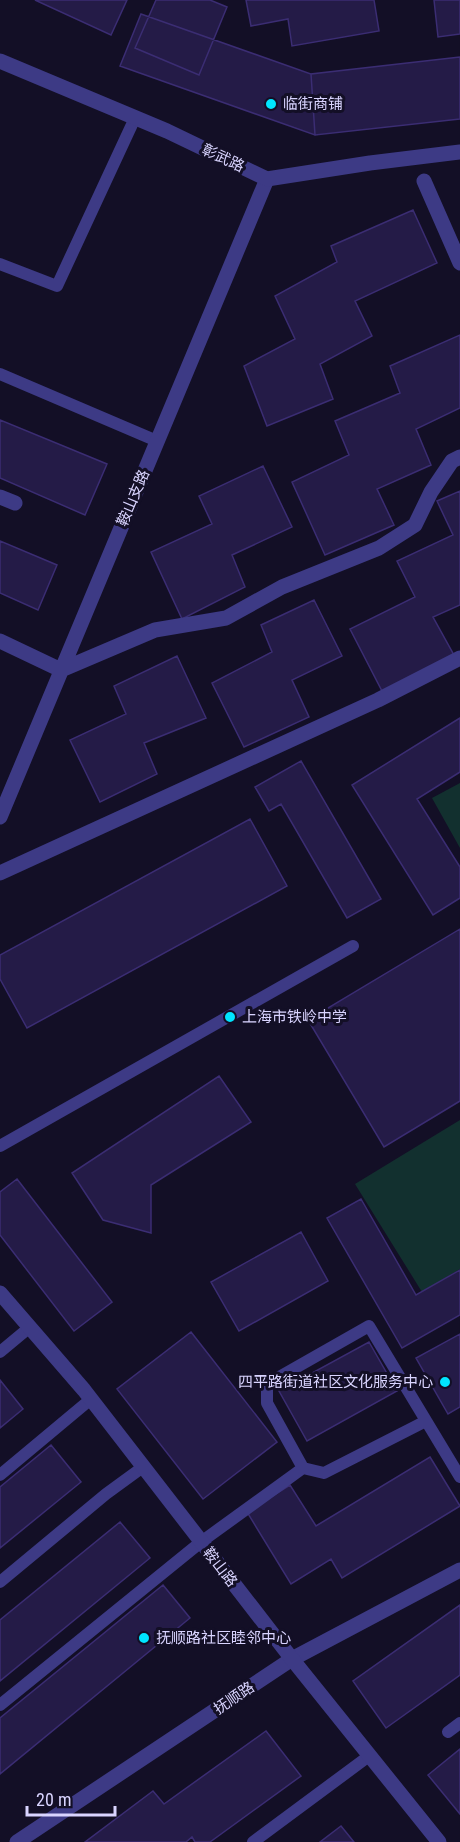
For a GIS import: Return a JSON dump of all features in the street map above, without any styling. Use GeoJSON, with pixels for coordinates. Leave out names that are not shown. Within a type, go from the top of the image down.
{"type":"FeatureCollection","features":[{"type":"Feature","properties":{"kind":"street","name":"彰武路"},"geometry":{"type":"LineString","coordinates":[[0,62],[135,118],[267,178]]}},
{"type":"Feature","properties":{"kind":"street"},"geometry":{"type":"LineString","coordinates":[[267,178],[460,152]]}},
{"type":"Feature","properties":{"kind":"street","name":"鞍山支路"},"geometry":{"type":"LineString","coordinates":[[0,818],[267,178]]}},
{"type":"Feature","properties":{"kind":"street"},"geometry":{"type":"LineString","coordinates":[[424,180],[460,263]]}},
{"type":"Feature","properties":{"kind":"street"},"geometry":{"type":"LineString","coordinates":[[0,641],[62,670],[155,630],[226,618],[282,587],[379,548],[415,525],[431,492],[452,461],[460,457]]}},
{"type":"Feature","properties":{"kind":"street"},"geometry":{"type":"LineString","coordinates":[[0,497],[15,503]]}},
{"type":"Feature","properties":{"kind":"street"},"geometry":{"type":"LineString","coordinates":[[0,873],[378,700],[460,658]]}},
{"type":"Feature","properties":{"kind":"street","name":"鞍山路"},"geometry":{"type":"LineString","coordinates":[[0,1293],[91,1399],[292,1659],[439,1842]]}},
{"type":"Feature","properties":{"kind":"street","name":"抚顺路"},"geometry":{"type":"LineString","coordinates":[[17,1842],[292,1659],[460,1570]]}},
{"type":"Feature","properties":{"kind":"lane"},"geometry":{"type":"LineString","coordinates":[[0,264],[57,286],[135,118]]}},
{"type":"Feature","properties":{"kind":"lane"},"geometry":{"type":"LineString","coordinates":[[0,374],[157,441]]}},
{"type":"Feature","properties":{"kind":"lane"},"geometry":{"type":"LineString","coordinates":[[0,1146],[353,946]]}},
{"type":"Feature","properties":{"kind":"lane"},"geometry":{"type":"LineString","coordinates":[[426,1421],[324,1473],[303,1468],[267,1403],[267,1384],[369,1326],[460,1477]]}},
{"type":"Feature","properties":{"kind":"lane"},"geometry":{"type":"LineString","coordinates":[[0,1352],[30,1327]]}},
{"type":"Feature","properties":{"kind":"lane"},"geometry":{"type":"LineString","coordinates":[[0,1475],[91,1399]]}},
{"type":"Feature","properties":{"kind":"lane"},"geometry":{"type":"LineString","coordinates":[[0,1582],[106,1494],[143,1467]]}},
{"type":"Feature","properties":{"kind":"lane"},"geometry":{"type":"LineString","coordinates":[[0,1706],[201,1542],[303,1468]]}},
{"type":"Feature","properties":{"kind":"lane"},"geometry":{"type":"LineString","coordinates":[[448,1732],[460,1723]]}},
{"type":"Feature","properties":{"kind":"lane"},"geometry":{"type":"LineString","coordinates":[[253,1842],[369,1756]]}},
{"type":"Feature","properties":{"kind":"green space"},"geometry":{"type":"Polygon","coordinates":[[[460,783],[460,848],[432,798],[460,783]]]}},
{"type":"Feature","properties":{"kind":"green space"},"geometry":{"type":"Polygon","coordinates":[[[460,1120],[460,1269],[422,1292],[355,1184],[460,1120]]]}},
{"type":"Feature","properties":{"kind":"building"},"geometry":{"type":"Polygon","coordinates":[[[35,0],[127,0],[111,35],[35,0]]]}},
{"type":"Feature","properties":{"kind":"building"},"geometry":{"type":"Polygon","coordinates":[[[156,0],[210,0],[227,7],[199,75],[135,48],[156,0]]]}},
{"type":"Feature","properties":{"kind":"building"},"geometry":{"type":"Polygon","coordinates":[[[246,0],[374,0],[379,31],[292,46],[288,19],[251,26],[246,0]]]}},
{"type":"Feature","properties":{"kind":"building"},"geometry":{"type":"Polygon","coordinates":[[[434,0],[460,0],[460,34],[438,37],[434,0]]]}},
{"type":"Feature","properties":{"kind":"building","name":"临街商铺"},"geometry":{"type":"Polygon","coordinates":[[[141,14],[311,74],[315,135],[120,66],[141,14]]]}},
{"type":"Feature","properties":{"kind":"building","name":"临街商铺"},"geometry":{"type":"Polygon","coordinates":[[[460,57],[460,119],[315,135],[311,74],[460,57]]]}},
{"type":"Feature","properties":{"kind":"building"},"geometry":{"type":"Polygon","coordinates":[[[413,210],[437,263],[355,301],[372,336],[320,364],[333,399],[267,426],[244,366],[295,339],[275,296],[337,262],[331,246],[413,210]]]}},
{"type":"Feature","properties":{"kind":"building"},"geometry":{"type":"Polygon","coordinates":[[[460,335],[460,408],[416,429],[431,465],[377,489],[394,525],[325,555],[292,482],[349,455],[335,421],[400,393],[390,366],[460,335]]]}},
{"type":"Feature","properties":{"kind":"building"},"geometry":{"type":"Polygon","coordinates":[[[0,420],[107,464],[85,515],[0,478],[0,420]]]}},
{"type":"Feature","properties":{"kind":"building"},"geometry":{"type":"Polygon","coordinates":[[[263,466],[292,527],[232,555],[245,587],[182,619],[151,552],[212,524],[199,496],[263,466]]]}},
{"type":"Feature","properties":{"kind":"building"},"geometry":{"type":"Polygon","coordinates":[[[460,491],[460,605],[433,617],[455,657],[383,693],[350,629],[415,597],[397,561],[453,535],[437,501],[460,491]]]}},
{"type":"Feature","properties":{"kind":"building"},"geometry":{"type":"Polygon","coordinates":[[[0,541],[57,565],[38,610],[0,593],[0,541]]]}},
{"type":"Feature","properties":{"kind":"building"},"geometry":{"type":"Polygon","coordinates":[[[314,600],[342,656],[292,680],[309,717],[244,747],[212,683],[272,652],[261,625],[314,600]]]}},
{"type":"Feature","properties":{"kind":"building"},"geometry":{"type":"Polygon","coordinates":[[[177,656],[206,718],[144,743],[157,774],[100,802],[70,740],[126,714],[114,686],[177,656]]]}},
{"type":"Feature","properties":{"kind":"building"},"geometry":{"type":"Polygon","coordinates":[[[460,718],[460,772],[417,799],[460,867],[460,898],[433,915],[352,785],[460,718]]]}},
{"type":"Feature","properties":{"kind":"building"},"geometry":{"type":"Polygon","coordinates":[[[301,761],[381,899],[347,918],[281,804],[269,811],[255,787],[301,761]]]}},
{"type":"Feature","properties":{"kind":"building"},"geometry":{"type":"Polygon","coordinates":[[[250,819],[287,886],[27,1028],[0,979],[0,955],[250,819]]]}},
{"type":"Feature","properties":{"kind":"building"},"geometry":{"type":"Polygon","coordinates":[[[460,929],[460,1101],[384,1147],[308,1020],[460,929]]]}},
{"type":"Feature","properties":{"kind":"building"},"geometry":{"type":"Polygon","coordinates":[[[219,1076],[251,1122],[151,1185],[151,1233],[103,1220],[72,1173],[219,1076]]]}},
{"type":"Feature","properties":{"kind":"building"},"geometry":{"type":"Polygon","coordinates":[[[17,1179],[112,1302],[74,1331],[0,1235],[0,1192],[17,1179]]]}},
{"type":"Feature","properties":{"kind":"building"},"geometry":{"type":"Polygon","coordinates":[[[361,1199],[416,1295],[460,1270],[460,1315],[402,1348],[327,1218],[361,1199]]]}},
{"type":"Feature","properties":{"kind":"building"},"geometry":{"type":"Polygon","coordinates":[[[301,1232],[328,1281],[239,1331],[211,1282],[301,1232]]]}},
{"type":"Feature","properties":{"kind":"building"},"geometry":{"type":"Polygon","coordinates":[[[191,1332],[277,1442],[203,1499],[117,1389],[191,1332]]]}},
{"type":"Feature","properties":{"kind":"building","name":"四平路街道社区文化服务中心"},"geometry":{"type":"Polygon","coordinates":[[[460,1334],[460,1407],[448,1414],[416,1358],[460,1334]]]}},
{"type":"Feature","properties":{"kind":"building"},"geometry":{"type":"Polygon","coordinates":[[[369,1342],[397,1391],[307,1441],[279,1391],[369,1342]]]}},
{"type":"Feature","properties":{"kind":"building"},"geometry":{"type":"Polygon","coordinates":[[[0,1380],[23,1409],[0,1428],[0,1380]]]}},
{"type":"Feature","properties":{"kind":"building"},"geometry":{"type":"Polygon","coordinates":[[[51,1445],[81,1482],[0,1548],[0,1487],[51,1445]]]}},
{"type":"Feature","properties":{"kind":"building"},"geometry":{"type":"Polygon","coordinates":[[[430,1457],[460,1506],[342,1578],[331,1559],[291,1584],[247,1512],[290,1485],[316,1526],[430,1457]]]}},
{"type":"Feature","properties":{"kind":"building"},"geometry":{"type":"Polygon","coordinates":[[[120,1522],[150,1558],[0,1681],[0,1620],[120,1522]]]}},
{"type":"Feature","properties":{"kind":"building"},"geometry":{"type":"Polygon","coordinates":[[[163,1585],[190,1618],[0,1774],[0,1718],[163,1585]]]}},
{"type":"Feature","properties":{"kind":"building"},"geometry":{"type":"Polygon","coordinates":[[[460,1605],[460,1675],[386,1728],[353,1681],[460,1605]]]}},
{"type":"Feature","properties":{"kind":"building"},"geometry":{"type":"Polygon","coordinates":[[[266,1731],[301,1776],[210,1842],[195,1842],[192,1837],[186,1842],[85,1842],[153,1791],[164,1804],[266,1731]]]}},
{"type":"Feature","properties":{"kind":"building"},"geometry":{"type":"Polygon","coordinates":[[[460,1749],[460,1814],[428,1775],[460,1749]]]}},
{"type":"Feature","properties":{"kind":"building"},"geometry":{"type":"Polygon","coordinates":[[[341,1826],[354,1842],[320,1842],[341,1826]]]}},
{"type":"Feature","properties":{"kind":"place","name":"临街商铺"},"geometry":{"type":"Point","coordinates":[271,104]}},
{"type":"Feature","properties":{"kind":"place","name":"上海市铁岭中学"},"geometry":{"type":"Point","coordinates":[230,1017]}},
{"type":"Feature","properties":{"kind":"place","name":"四平路街道社区文化服务中心"},"geometry":{"type":"Point","coordinates":[445,1382]}},
{"type":"Feature","properties":{"kind":"place","name":"抚顺路社区睦邻中心"},"geometry":{"type":"Point","coordinates":[144,1638]}}]}
